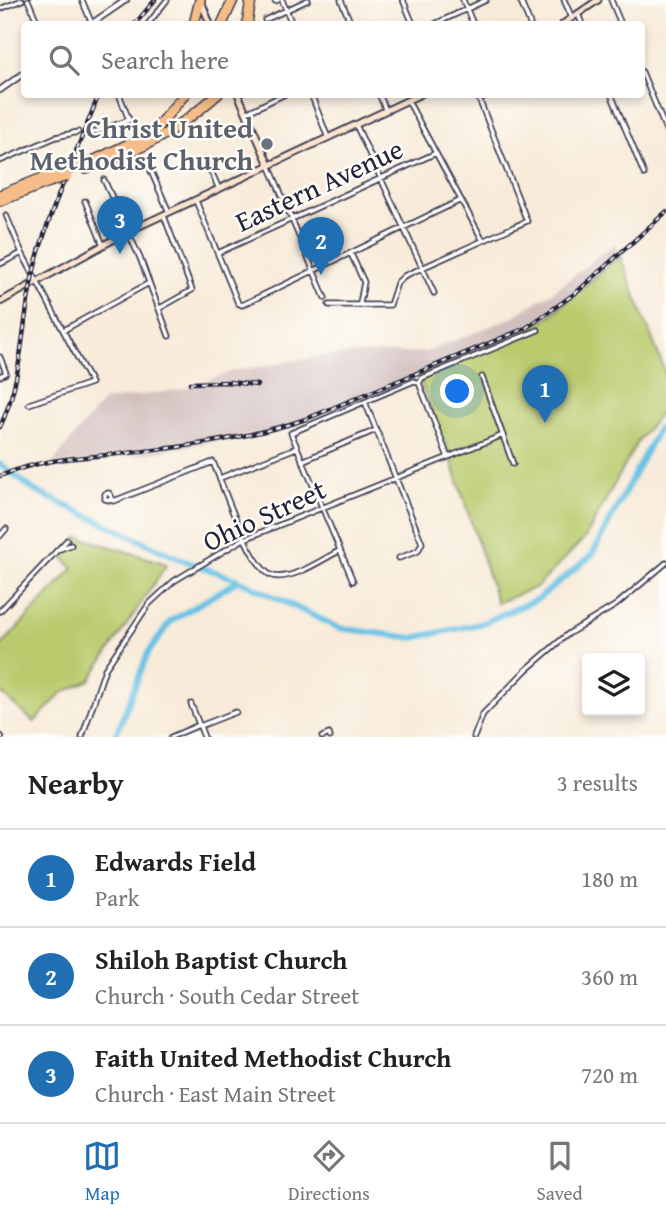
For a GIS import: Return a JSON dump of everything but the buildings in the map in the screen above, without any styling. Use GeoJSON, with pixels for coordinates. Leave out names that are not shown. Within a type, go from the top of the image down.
{"type":"FeatureCollection","features":[{"type":"Feature","properties":{"kind":"highway"},"geometry":{"type":"LineString","coordinates":[[195,21],[200,0]]}},
{"type":"Feature","properties":{"kind":"highway"},"geometry":{"type":"LineString","coordinates":[[223,17],[227,0]]}},
{"type":"Feature","properties":{"kind":"highway"},"geometry":{"type":"LineString","coordinates":[[223,17],[233,0]]}},
{"type":"Feature","properties":{"kind":"highway"},"geometry":{"type":"LineString","coordinates":[[248,21],[251,0]]}},
{"type":"Feature","properties":{"kind":"highway"},"geometry":{"type":"LineString","coordinates":[[112,153],[163,117],[175,98]]}},
{"type":"Feature","properties":{"kind":"highway"},"geometry":{"type":"LineString","coordinates":[[88,165],[152,133],[182,98]]}},
{"type":"Feature","properties":{"kind":"highway"},"geometry":{"type":"LineString","coordinates":[[127,154],[164,128],[189,98]]}},
{"type":"Feature","properties":{"kind":"highway"},"geometry":{"type":"LineString","coordinates":[[0,195],[127,154],[173,132],[213,98]]}},
{"type":"Feature","properties":{"kind":"highway"},"geometry":{"type":"LineString","coordinates":[[0,201],[50,179]]}},
{"type":"Feature","properties":{"kind":"main road"},"geometry":{"type":"LineString","coordinates":[[200,0],[209,21]]}},
{"type":"Feature","properties":{"kind":"main road"},"geometry":{"type":"LineString","coordinates":[[568,21],[598,0]]}},
{"type":"Feature","properties":{"kind":"main road"},"geometry":{"type":"LineString","coordinates":[[240,98],[269,166]]}},
{"type":"Feature","properties":{"kind":"main road"},"geometry":{"type":"LineString","coordinates":[[0,302],[127,232],[414,98]]}},
{"type":"Feature","properties":{"kind":"street"},"geometry":{"type":"LineString","coordinates":[[0,9],[22,0]]}},
{"type":"Feature","properties":{"kind":"street"},"geometry":{"type":"LineString","coordinates":[[28,0],[37,21]]}},
{"type":"Feature","properties":{"kind":"street"},"geometry":{"type":"LineString","coordinates":[[82,0],[90,21]]}},
{"type":"Feature","properties":{"kind":"street"},"geometry":{"type":"LineString","coordinates":[[95,21],[126,0]]}},
{"type":"Feature","properties":{"kind":"street"},"geometry":{"type":"LineString","coordinates":[[151,21],[167,0]]}},
{"type":"Feature","properties":{"kind":"street"},"geometry":{"type":"LineString","coordinates":[[278,0],[291,21]]}},
{"type":"Feature","properties":{"kind":"street"},"geometry":{"type":"LineString","coordinates":[[265,20],[308,0]]}},
{"type":"Feature","properties":{"kind":"street"},"geometry":{"type":"LineString","coordinates":[[341,0],[350,21]]}},
{"type":"Feature","properties":{"kind":"street"},"geometry":{"type":"LineString","coordinates":[[403,0],[413,21]]}},
{"type":"Feature","properties":{"kind":"street"},"geometry":{"type":"LineString","coordinates":[[463,0],[472,21]]}},
{"type":"Feature","properties":{"kind":"street"},"geometry":{"type":"LineString","coordinates":[[441,21],[486,0]]}},
{"type":"Feature","properties":{"kind":"street"},"geometry":{"type":"LineString","coordinates":[[520,0],[529,21]]}},
{"type":"Feature","properties":{"kind":"street"},"geometry":{"type":"LineString","coordinates":[[564,0],[572,18]]}},
{"type":"Feature","properties":{"kind":"street"},"geometry":{"type":"LineString","coordinates":[[611,0],[620,21]]}},
{"type":"Feature","properties":{"kind":"street"},"geometry":{"type":"LineString","coordinates":[[578,14],[581,21]]}},
{"type":"Feature","properties":{"kind":"street"},"geometry":{"type":"LineString","coordinates":[[0,90],[21,75]]}},
{"type":"Feature","properties":{"kind":"street"},"geometry":{"type":"LineString","coordinates":[[645,79],[666,130]]}},
{"type":"Feature","properties":{"kind":"street"},"geometry":{"type":"LineString","coordinates":[[89,134],[129,120],[121,98]]}},
{"type":"Feature","properties":{"kind":"street"},"geometry":{"type":"LineString","coordinates":[[246,113],[277,98]]}},
{"type":"Feature","properties":{"kind":"street"},"geometry":{"type":"LineString","coordinates":[[313,98],[328,138]]}},
{"type":"Feature","properties":{"kind":"street"},"geometry":{"type":"LineString","coordinates":[[381,98],[386,111]]}},
{"type":"Feature","properties":{"kind":"street"},"geometry":{"type":"LineString","coordinates":[[329,304],[392,304],[397,283],[422,267],[527,221],[478,98]]}},
{"type":"Feature","properties":{"kind":"street"},"geometry":{"type":"LineString","coordinates":[[613,98],[644,174]]}},
{"type":"Feature","properties":{"kind":"street"},"geometry":{"type":"LineString","coordinates":[[408,101],[482,239]]}},
{"type":"Feature","properties":{"kind":"street"},"geometry":{"type":"LineString","coordinates":[[356,125],[434,293]]}},
{"type":"Feature","properties":{"kind":"street"},"geometry":{"type":"LineString","coordinates":[[0,161],[56,137],[78,132]]}},
{"type":"Feature","properties":{"kind":"street","name":"Eastern Avenue"},"geometry":{"type":"LineString","coordinates":[[218,253],[436,153]]}},
{"type":"Feature","properties":{"kind":"street"},"geometry":{"type":"LineString","coordinates":[[206,160],[219,189]]}},
{"type":"Feature","properties":{"kind":"street"},"geometry":{"type":"LineString","coordinates":[[269,166],[326,298]]}},
{"type":"Feature","properties":{"kind":"street"},"geometry":{"type":"LineString","coordinates":[[150,169],[192,289],[188,294],[160,308]]}},
{"type":"Feature","properties":{"kind":"street"},"geometry":{"type":"LineString","coordinates":[[104,180],[160,308],[169,336]]}},
{"type":"Feature","properties":{"kind":"street"},"geometry":{"type":"LineString","coordinates":[[196,200],[237,300],[243,305],[461,200]]}},
{"type":"Feature","properties":{"kind":"street"},"geometry":{"type":"LineString","coordinates":[[85,201],[103,245]]}},
{"type":"Feature","properties":{"kind":"street"},"geometry":{"type":"LineString","coordinates":[[6,215],[22,253],[91,383],[29,404]]}},
{"type":"Feature","properties":{"kind":"street"},"geometry":{"type":"LineString","coordinates":[[0,264],[22,253]]}},
{"type":"Feature","properties":{"kind":"street"},"geometry":{"type":"LineString","coordinates":[[351,254],[364,282],[359,303]]}},
{"type":"Feature","properties":{"kind":"street"},"geometry":{"type":"LineString","coordinates":[[64,330],[149,283]]}},
{"type":"Feature","properties":{"kind":"street"},"geometry":{"type":"LineString","coordinates":[[419,383],[422,378],[538,330]]}},
{"type":"Feature","properties":{"kind":"street"},"geometry":{"type":"LineString","coordinates":[[0,357],[6,373],[0,376]]}},
{"type":"Feature","properties":{"kind":"street"},"geometry":{"type":"LineString","coordinates":[[482,377],[513,464]]}},
{"type":"Feature","properties":{"kind":"street"},"geometry":{"type":"LineString","coordinates":[[353,581],[291,436],[294,430],[414,381],[419,383]]}},
{"type":"Feature","properties":{"kind":"street"},"geometry":{"type":"LineString","coordinates":[[419,383],[448,457]]}},
{"type":"Feature","properties":{"kind":"street"},"geometry":{"type":"LineString","coordinates":[[365,402],[422,544],[418,551],[399,558]]}},
{"type":"Feature","properties":{"kind":"street"},"geometry":{"type":"LineString","coordinates":[[302,461],[376,430]]}},
{"type":"Feature","properties":{"kind":"street","name":"Ohio Street"},"geometry":{"type":"LineString","coordinates":[[82,737],[110,662],[149,604],[183,575],[245,539],[503,435]]}},
{"type":"Feature","properties":{"kind":"street"},"geometry":{"type":"LineString","coordinates":[[220,478],[296,448]]}},
{"type":"Feature","properties":{"kind":"street"},"geometry":{"type":"LineString","coordinates":[[114,501],[213,462],[257,562],[273,576],[286,575],[339,551]]}},
{"type":"Feature","properties":{"kind":"street"},"geometry":{"type":"LineString","coordinates":[[0,536],[6,529]]}},
{"type":"Feature","properties":{"kind":"street"},"geometry":{"type":"LineString","coordinates":[[0,611],[67,540]]}},
{"type":"Feature","properties":{"kind":"street"},"geometry":{"type":"LineString","coordinates":[[57,550],[71,545]]}},
{"type":"Feature","properties":{"kind":"street"},"geometry":{"type":"LineString","coordinates":[[474,737],[483,714],[526,670],[568,634],[616,605],[666,563]]}},
{"type":"Feature","properties":{"kind":"street"},"geometry":{"type":"LineString","coordinates":[[191,704],[204,737]]}},
{"type":"Feature","properties":{"kind":"street"},"geometry":{"type":"LineString","coordinates":[[171,737],[236,712]]}},
{"type":"Feature","properties":{"kind":"street"},"geometry":{"type":"LineString","coordinates":[[322,737],[330,736]]}},
{"type":"Feature","properties":{"kind":"shaded area"},"geometry":{"type":"Polygon","coordinates":[[[614,244],[620,256],[549,317],[515,337],[289,427],[151,453],[51,465],[103,401],[184,389],[233,371],[330,355],[426,352],[511,318],[554,291],[614,244]]]}},
{"type":"Feature","properties":{"kind":"green space"},"geometry":{"type":"Polygon","coordinates":[[[620,256],[666,374],[666,406],[638,441],[585,538],[537,587],[497,603],[450,456],[418,376],[515,337],[549,317],[620,256]]]}},
{"type":"Feature","properties":{"kind":"green space"},"geometry":{"type":"Polygon","coordinates":[[[79,537],[167,564],[90,680],[62,693],[34,722],[0,692],[0,647],[73,568],[63,558],[79,537]]]}},
{"type":"Feature","properties":{"kind":"waterway"},"geometry":{"type":"LineString","coordinates":[[0,464],[35,491],[182,560],[239,580],[339,628],[413,638],[480,624],[538,599],[592,555],[658,429],[666,420]]}},
{"type":"Feature","properties":{"kind":"waterway"},"geometry":{"type":"LineString","coordinates":[[115,737],[148,653],[171,621],[239,580]]}},
{"type":"Feature","properties":{"kind":"railway"},"geometry":{"type":"LineString","coordinates":[[138,21],[155,0]]}},
{"type":"Feature","properties":{"kind":"railway"},"geometry":{"type":"LineString","coordinates":[[0,427],[14,388],[30,290],[40,248],[97,98]]}},
{"type":"Feature","properties":{"kind":"railway"},"geometry":{"type":"LineString","coordinates":[[0,476],[51,461],[223,440],[306,419],[526,328],[577,292],[666,212]]}},
{"type":"Feature","properties":{"kind":"railway"},"geometry":{"type":"LineString","coordinates":[[190,383],[229,382],[257,385]]}},
{"type":"Feature","properties":{"kind":"place","name":"Christ United Methodist Church"},"geometry":{"type":"Point","coordinates":[267,144]}},
{"type":"Feature","properties":{"kind":"place","name":"Faith United Methodist Church"},"geometry":{"type":"Point","coordinates":[120,254]}},
{"type":"Feature","properties":{"kind":"place","name":"Shiloh Baptist Church"},"geometry":{"type":"Point","coordinates":[321,275]}},
{"type":"Feature","properties":{"kind":"place","name":"Edwards Field"},"geometry":{"type":"Point","coordinates":[545,423]}}]}
